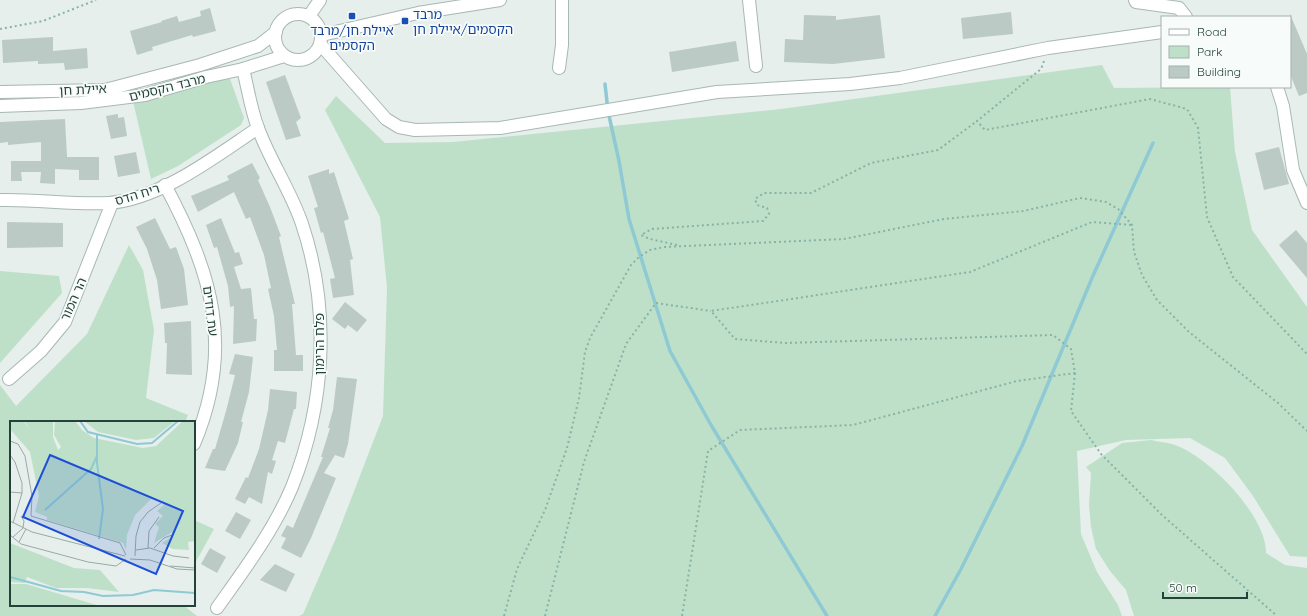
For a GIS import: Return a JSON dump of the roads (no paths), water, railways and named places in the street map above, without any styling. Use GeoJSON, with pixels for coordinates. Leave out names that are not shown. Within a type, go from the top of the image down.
{"type":"FeatureCollection","features":[{"type":"Feature","properties":{"kind":"street"},"geometry":{"type":"LineString","coordinates":[[309,16],[320,0]]}},
{"type":"Feature","properties":{"kind":"street"},"geometry":{"type":"LineString","coordinates":[[321,40],[418,13],[500,0]]}},
{"type":"Feature","properties":{"kind":"street"},"geometry":{"type":"LineString","coordinates":[[559,68],[562,45],[562,0]]}},
{"type":"Feature","properties":{"kind":"street"},"geometry":{"type":"LineString","coordinates":[[749,0],[756,66]]}},
{"type":"Feature","properties":{"kind":"street"},"geometry":{"type":"LineString","coordinates":[[1135,0],[1136,2],[1179,8],[1185,16]]}},
{"type":"Feature","properties":{"kind":"street"},"geometry":{"type":"LineString","coordinates":[[293,14],[309,16],[320,27],[321,40],[317,52],[304,60],[296,61],[284,56],[277,49],[275,41],[278,25],[283,19],[293,14]]}},
{"type":"Feature","properties":{"kind":"street","name":"איילת חן"},"geometry":{"type":"LineString","coordinates":[[0,92],[105,90],[200,65],[258,46],[276,32]]}},
{"type":"Feature","properties":{"kind":"street"},"geometry":{"type":"LineString","coordinates":[[321,40],[386,119],[399,127],[415,130],[500,128],[717,92],[850,84],[900,78],[1048,48],[1161,32]]}},
{"type":"Feature","properties":{"kind":"street","name":"מרבד הקסמים"},"geometry":{"type":"LineString","coordinates":[[0,106],[81,103],[145,95],[206,77],[244,69],[284,56]]}},
{"type":"Feature","properties":{"kind":"street","name":"פלח הרימון"},"geometry":{"type":"LineString","coordinates":[[217,608],[259,548],[291,488],[305,443],[320,375],[321,344],[319,310],[315,275],[309,246],[292,198],[258,128],[244,69]]}},
{"type":"Feature","properties":{"kind":"street"},"geometry":{"type":"LineString","coordinates":[[1277,88],[1283,106],[1293,170],[1307,204]]}},
{"type":"Feature","properties":{"kind":"street","name":"ריח הדס"},"geometry":{"type":"LineString","coordinates":[[0,200],[87,204],[112,203],[143,195],[165,185],[208,161],[258,128]]}},
{"type":"Feature","properties":{"kind":"street","name":"עת דודים"},"geometry":{"type":"LineString","coordinates":[[165,185],[192,240],[203,267],[210,293],[214,326],[213,382],[207,407],[195,441]]}},
{"type":"Feature","properties":{"kind":"street","name":"הר המור"},"geometry":{"type":"LineString","coordinates":[[9,379],[41,350],[64,322],[112,203]]}},
{"type":"Feature","properties":{"kind":"waterway"},"geometry":{"type":"LineString","coordinates":[[605,84],[608,111],[619,161],[629,219],[670,351],[711,425],[827,616]]}},
{"type":"Feature","properties":{"kind":"waterway"},"geometry":{"type":"LineString","coordinates":[[935,616],[961,569],[1022,446],[1092,278],[1153,143]]}},
{"type":"Feature","properties":{"kind":"place","name":"איילת חן/מרבד הקסמים"},"geometry":{"type":"Point","coordinates":[352,16]}},
{"type":"Feature","properties":{"kind":"place","name":"מרבד הקסמים/איילת חן"},"geometry":{"type":"Point","coordinates":[405,21]}}]}
